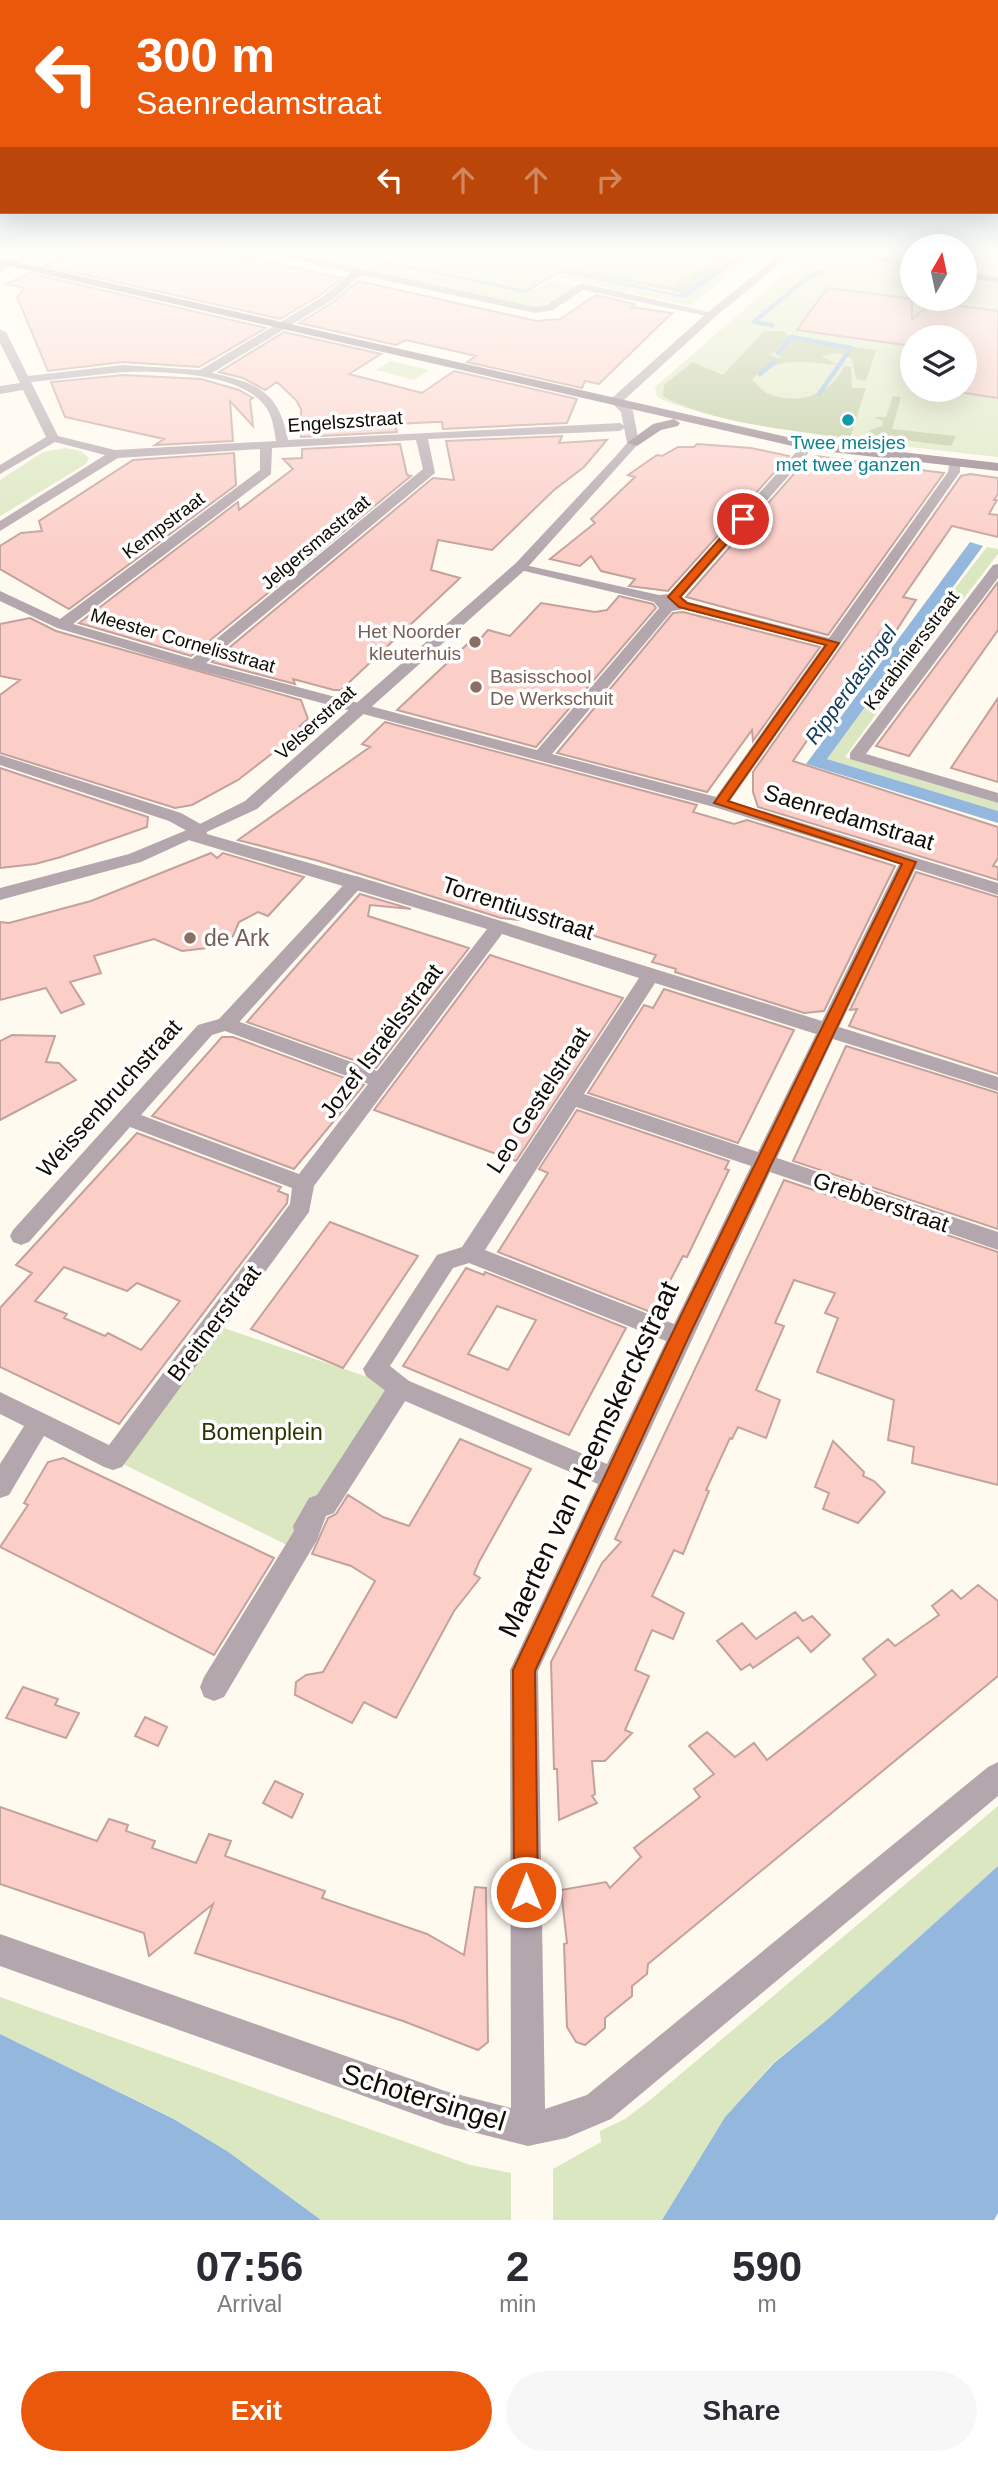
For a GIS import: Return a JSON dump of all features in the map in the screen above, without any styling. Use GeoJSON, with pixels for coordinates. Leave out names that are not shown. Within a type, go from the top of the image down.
{"type":"FeatureCollection","features":[{"type":"Feature","properties":{"kind":"main road"},"geometry":{"type":"LineString","coordinates":[[401,353],[543,386],[674,423],[752,441],[998,467]]}},
{"type":"Feature","properties":{"kind":"main road"},"geometry":{"type":"LineString","coordinates":[[619,407],[805,445]]}},
{"type":"Feature","properties":{"kind":"main road"},"geometry":{"type":"LineString","coordinates":[[629,447],[657,427],[674,423]]}},
{"type":"Feature","properties":{"kind":"street"},"geometry":{"type":"LineString","coordinates":[[9,353],[52,438]]}},
{"type":"Feature","properties":{"kind":"street"},"geometry":{"type":"LineString","coordinates":[[203,373],[237,353]]}},
{"type":"Feature","properties":{"kind":"street"},"geometry":{"type":"LineString","coordinates":[[629,447],[620,427],[619,407],[673,353]]}},
{"type":"Feature","properties":{"kind":"street"},"geometry":{"type":"LineString","coordinates":[[0,390],[23,383],[135,366],[203,373],[245,385],[264,396],[273,407],[283,444]]}},
{"type":"Feature","properties":{"kind":"street"},"geometry":{"type":"LineString","coordinates":[[619,407],[629,447]]}},
{"type":"Feature","properties":{"kind":"street","name":"Engelszstraat"},"geometry":{"type":"LineString","coordinates":[[115,454],[620,427]]}},
{"type":"Feature","properties":{"kind":"street","name":"Jelgersmastraat"},"geometry":{"type":"LineString","coordinates":[[195,665],[430,470],[421,436]]}},
{"type":"Feature","properties":{"kind":"street"},"geometry":{"type":"LineString","coordinates":[[0,470],[52,438],[115,454]]}},
{"type":"Feature","properties":{"kind":"street"},"geometry":{"type":"LineString","coordinates":[[541,756],[803,452],[805,445]]}},
{"type":"Feature","properties":{"kind":"street","name":"Kempstraat"},"geometry":{"type":"LineString","coordinates":[[62,625],[266,471],[266,446]]}},
{"type":"Feature","properties":{"kind":"street","name":"Velserstraat"},"geometry":{"type":"LineString","coordinates":[[0,894],[135,858],[195,833],[251,805],[310,757],[521,566],[629,447]]}},
{"type":"Feature","properties":{"kind":"street"},"geometry":{"type":"LineString","coordinates":[[0,527],[115,454]]}},
{"type":"Feature","properties":{"kind":"street"},"geometry":{"type":"LineString","coordinates":[[720,803],[954,472],[954,461]]}},
{"type":"Feature","properties":{"kind":"street"},"geometry":{"type":"LineString","coordinates":[[521,566],[833,643]]}},
{"type":"Feature","properties":{"kind":"street","name":"Karabiniersstraat"},"geometry":{"type":"LineString","coordinates":[[996,794],[856,756],[998,568]]}},
{"type":"Feature","properties":{"kind":"street","name":"Meester Cornelisstraat"},"geometry":{"type":"LineString","coordinates":[[0,595],[27,611],[62,625],[359,711]]}},
{"type":"Feature","properties":{"kind":"street","name":"Saenredamstraat"},"geometry":{"type":"LineString","coordinates":[[359,711],[720,803],[998,890]]}},
{"type":"Feature","properties":{"kind":"street","name":"Torrentiusstraat"},"geometry":{"type":"LineString","coordinates":[[0,760],[174,817],[195,833],[998,1084]]}},
{"type":"Feature","properties":{"kind":"street","name":"Maerten van Heemskerckstraat"},"geometry":{"type":"LineString","coordinates":[[528,2129],[524,1670],[680,1336],[909,862]]}},
{"type":"Feature","properties":{"kind":"street","name":"Weissenbruchstraat"},"geometry":{"type":"LineString","coordinates":[[21,1236],[205,1030],[226,1024],[356,882]]}},
{"type":"Feature","properties":{"kind":"street","name":"Jozef Israëlsstraat"},"geometry":{"type":"LineString","coordinates":[[303,1184],[498,927]]}},
{"type":"Feature","properties":{"kind":"street","name":"Leo Gestelstraat"},"geometry":{"type":"LineString","coordinates":[[470,1254],[650,976]]}},
{"type":"Feature","properties":{"kind":"street"},"geometry":{"type":"LineString","coordinates":[[226,1024],[382,1081]]}},
{"type":"Feature","properties":{"kind":"street","name":"Grebberstraat"},"geometry":{"type":"LineString","coordinates":[[571,1097],[998,1241]]}},
{"type":"Feature","properties":{"kind":"street"},"geometry":{"type":"LineString","coordinates":[[127,1118],[303,1184]]}},
{"type":"Feature","properties":{"kind":"street","name":"Breitnerstraat"},"geometry":{"type":"LineString","coordinates":[[40,1421],[113,1459],[301,1206],[303,1184]]}},
{"type":"Feature","properties":{"kind":"street"},"geometry":{"type":"LineString","coordinates":[[614,1479],[400,1388],[375,1369],[444,1261],[470,1254],[680,1336]]}},
{"type":"Feature","properties":{"kind":"street"},"geometry":{"type":"LineString","coordinates":[[214,1687],[309,1532],[306,1526],[318,1506],[325,1505],[400,1388]]}},
{"type":"Feature","properties":{"kind":"street"},"geometry":{"type":"LineString","coordinates":[[0,1402],[40,1421],[0,1487]]}},
{"type":"Feature","properties":{"kind":"street","name":"Schotersingel"},"geometry":{"type":"LineString","coordinates":[[0,1950],[445,2108],[528,2129],[566,2121],[599,2107],[998,1777]]}},
{"type":"Feature","properties":{"kind":"green space"},"geometry":{"type":"Polygon","coordinates":[[[694,353],[900,353],[900,402],[977,402],[977,353],[998,353],[998,457],[799,432],[676,405],[657,397],[655,387],[694,353]]]}},
{"type":"Feature","properties":{"kind":"green space"},"geometry":{"type":"Polygon","coordinates":[[[744,353],[773,353],[769,354],[780,359],[780,353],[875,353],[866,381],[856,379],[852,359],[839,353],[821,356],[838,365],[782,363],[762,371],[752,379],[769,394],[792,399],[803,398],[831,384],[844,366],[851,367],[852,388],[866,388],[850,438],[728,419],[704,413],[663,396],[664,385],[693,362],[723,375],[744,353]]]}},
{"type":"Feature","properties":{"kind":"green space"},"geometry":{"type":"Polygon","coordinates":[[[391,361],[429,370],[414,380],[376,370],[391,361]]]}},
{"type":"Feature","properties":{"kind":"green space"},"geometry":{"type":"Polygon","coordinates":[[[893,396],[900,397],[892,429],[956,436],[951,446],[866,435],[870,430],[882,426],[883,421],[873,417],[886,417],[893,396]]]}},
{"type":"Feature","properties":{"kind":"green space"},"geometry":{"type":"Polygon","coordinates":[[[65,448],[81,451],[89,458],[86,464],[0,516],[0,480],[43,452],[65,448]]]}},
{"type":"Feature","properties":{"kind":"green space"},"geometry":{"type":"Polygon","coordinates":[[[987,547],[998,549],[998,554],[917,659],[903,655],[987,547]]]}},
{"type":"Feature","properties":{"kind":"green space"},"geometry":{"type":"Polygon","coordinates":[[[898,662],[911,666],[845,757],[998,803],[998,811],[827,759],[898,662]]]}},
{"type":"Feature","properties":{"kind":"green space","name":"Bomenplein"},"geometry":{"type":"Polygon","coordinates":[[[212,1324],[400,1388],[297,1550],[113,1459],[212,1324]]]}},
{"type":"Feature","properties":{"kind":"green space"},"geometry":{"type":"Polygon","coordinates":[[[998,1806],[998,1866],[828,2019],[773,2063],[725,2117],[662,2220],[553,2220],[553,2169],[601,2142],[600,2131],[625,2119],[650,2100],[998,1806]]]}},
{"type":"Feature","properties":{"kind":"green space"},"geometry":{"type":"Polygon","coordinates":[[[0,1997],[470,2165],[511,2173],[511,2220],[321,2220],[227,2151],[175,2119],[0,2034],[0,1997]]]}},
{"type":"Feature","properties":{"kind":"water"},"geometry":{"type":"Polygon","coordinates":[[[970,542],[983,546],[827,759],[998,811],[998,823],[806,764],[970,542]]]}},
{"type":"Feature","properties":{"kind":"water"},"geometry":{"type":"Polygon","coordinates":[[[998,1866],[998,2213],[994,2220],[662,2220],[725,2117],[774,2063],[828,2019],[998,1866]]]}},
{"type":"Feature","properties":{"kind":"water"},"geometry":{"type":"Polygon","coordinates":[[[0,2034],[174,2119],[227,2151],[321,2220],[0,2220],[0,2034]]]}},
{"type":"Feature","properties":{"kind":"building"},"geometry":{"type":"Polygon","coordinates":[[[40,353],[224,353],[199,367],[123,362],[48,371],[40,353]]]}},
{"type":"Feature","properties":{"kind":"building"},"geometry":{"type":"Polygon","coordinates":[[[251,353],[375,353],[381,354],[349,374],[422,393],[454,371],[577,399],[567,423],[443,429],[442,422],[395,424],[397,432],[301,437],[301,409],[296,400],[277,382],[265,390],[243,378],[219,372],[251,353]]]}},
{"type":"Feature","properties":{"kind":"building"},"geometry":{"type":"Polygon","coordinates":[[[461,353],[631,353],[599,384],[585,381],[582,388],[467,362],[476,356],[461,353]]]}},
{"type":"Feature","properties":{"kind":"building"},"geometry":{"type":"Polygon","coordinates":[[[977,353],[998,353],[998,398],[977,395],[977,353]]]}},
{"type":"Feature","properties":{"kind":"building"},"geometry":{"type":"Polygon","coordinates":[[[123,375],[201,379],[239,390],[253,398],[250,400],[253,426],[230,401],[233,441],[155,445],[164,439],[65,417],[51,382],[123,375]]]}},
{"type":"Feature","properties":{"kind":"building"},"geometry":{"type":"Polygon","coordinates":[[[562,436],[559,443],[607,440],[584,467],[554,490],[492,550],[438,540],[431,570],[460,578],[341,690],[293,679],[295,684],[212,662],[433,478],[454,480],[446,441],[562,436]]]}},
{"type":"Feature","properties":{"kind":"building"},"geometry":{"type":"Polygon","coordinates":[[[400,444],[407,475],[411,476],[191,656],[79,623],[238,502],[239,510],[293,469],[283,459],[302,458],[302,449],[400,444]]]}},
{"type":"Feature","properties":{"kind":"building"},"geometry":{"type":"Polygon","coordinates":[[[697,444],[751,448],[789,456],[668,591],[629,586],[635,579],[601,571],[591,556],[580,566],[550,559],[595,523],[591,519],[635,477],[628,475],[657,455],[662,456],[678,447],[694,447],[697,444]]]}},
{"type":"Feature","properties":{"kind":"building"},"geometry":{"type":"Polygon","coordinates":[[[234,453],[236,485],[69,609],[0,569],[0,546],[21,533],[42,531],[39,521],[133,460],[234,453]]]}},
{"type":"Feature","properties":{"kind":"building"},"geometry":{"type":"Polygon","coordinates":[[[816,456],[944,473],[828,635],[686,597],[806,460],[812,461],[816,456]]]}},
{"type":"Feature","properties":{"kind":"building"},"geometry":{"type":"Polygon","coordinates":[[[970,474],[998,478],[998,494],[994,500],[997,500],[989,514],[998,515],[998,537],[952,526],[903,597],[916,600],[894,634],[881,631],[857,668],[860,669],[842,694],[839,694],[793,761],[998,827],[998,858],[993,866],[998,867],[998,880],[758,807],[753,792],[753,772],[961,476],[970,474]]]}},
{"type":"Feature","properties":{"kind":"building"},"geometry":{"type":"Polygon","coordinates":[[[998,582],[998,630],[909,756],[876,746],[998,582]]]}},
{"type":"Feature","properties":{"kind":"building"},"geometry":{"type":"Polygon","coordinates":[[[619,596],[653,604],[656,608],[536,747],[397,710],[476,636],[481,638],[488,630],[510,636],[541,603],[595,612],[607,610],[619,596]]]}},
{"type":"Feature","properties":{"kind":"building"},"geometry":{"type":"Polygon","coordinates":[[[683,612],[820,647],[753,741],[752,730],[707,792],[557,753],[673,613],[683,612]]]}},
{"type":"Feature","properties":{"kind":"building"},"geometry":{"type":"Polygon","coordinates":[[[30,618],[56,631],[301,700],[308,719],[300,726],[305,728],[238,780],[192,805],[175,808],[0,753],[0,695],[20,680],[0,676],[0,624],[30,618]]]}},
{"type":"Feature","properties":{"kind":"building"},"geometry":{"type":"Polygon","coordinates":[[[998,698],[998,782],[951,768],[998,698]]]}},
{"type":"Feature","properties":{"kind":"building"},"geometry":{"type":"Polygon","coordinates":[[[385,722],[697,805],[693,812],[734,824],[747,820],[895,866],[824,1011],[804,1013],[675,972],[676,969],[652,962],[656,955],[524,914],[519,920],[501,918],[319,861],[238,840],[370,747],[362,744],[385,722]]]}},
{"type":"Feature","properties":{"kind":"building"},"geometry":{"type":"Polygon","coordinates":[[[0,768],[148,817],[147,827],[61,857],[35,864],[0,868],[0,768]]]}},
{"type":"Feature","properties":{"kind":"building"},"geometry":{"type":"Polygon","coordinates":[[[211,853],[217,858],[223,853],[304,877],[268,916],[258,912],[239,922],[233,936],[216,947],[182,951],[154,939],[94,956],[101,973],[70,982],[84,1004],[61,1013],[46,988],[0,1000],[0,922],[9,923],[91,901],[211,853]]]}},
{"type":"Feature","properties":{"kind":"building"},"geometry":{"type":"Polygon","coordinates":[[[916,872],[998,897],[998,1074],[849,1026],[857,1009],[850,1010],[916,872]]]}},
{"type":"Feature","properties":{"kind":"building"},"geometry":{"type":"Polygon","coordinates":[[[360,894],[411,909],[370,905],[368,916],[469,948],[376,1068],[247,1022],[360,894]]]}},
{"type":"Feature","properties":{"kind":"building"},"geometry":{"type":"Polygon","coordinates":[[[490,955],[623,998],[516,1161],[374,1110],[490,955]]]}},
{"type":"Feature","properties":{"kind":"building"},"geometry":{"type":"Polygon","coordinates":[[[664,989],[794,1030],[738,1143],[588,1093],[644,1005],[653,1008],[664,989]]]}},
{"type":"Feature","properties":{"kind":"building"},"geometry":{"type":"Polygon","coordinates":[[[12,1035],[55,1036],[46,1062],[59,1063],[76,1080],[0,1120],[0,1041],[12,1035]]]}},
{"type":"Feature","properties":{"kind":"building"},"geometry":{"type":"Polygon","coordinates":[[[222,1037],[233,1037],[364,1085],[294,1169],[152,1116],[222,1037]]]}},
{"type":"Feature","properties":{"kind":"building"},"geometry":{"type":"Polygon","coordinates":[[[846,1046],[998,1093],[998,1229],[793,1161],[846,1046]]]}},
{"type":"Feature","properties":{"kind":"building"},"geometry":{"type":"Polygon","coordinates":[[[577,1110],[729,1161],[725,1169],[729,1170],[687,1257],[683,1256],[653,1313],[498,1252],[548,1173],[539,1169],[577,1110]]]}},
{"type":"Feature","properties":{"kind":"building"},"geometry":{"type":"Polygon","coordinates":[[[137,1133],[281,1187],[278,1191],[288,1195],[287,1203],[119,1424],[0,1367],[0,1308],[32,1273],[16,1265],[137,1133]],[[64,1267],[35,1301],[67,1314],[64,1318],[105,1336],[108,1333],[141,1350],[180,1301],[137,1283],[127,1291],[64,1267]]]}},
{"type":"Feature","properties":{"kind":"building"},"geometry":{"type":"Polygon","coordinates":[[[784,1180],[998,1252],[998,1485],[912,1463],[914,1447],[888,1440],[894,1400],[817,1372],[838,1318],[825,1313],[835,1293],[794,1280],[775,1323],[784,1326],[756,1390],[780,1400],[766,1438],[738,1427],[732,1439],[730,1438],[706,1490],[709,1491],[683,1554],[674,1550],[652,1596],[684,1613],[673,1639],[652,1630],[635,1670],[649,1676],[625,1730],[632,1733],[605,1761],[592,1761],[595,1794],[592,1796],[597,1803],[559,1820],[557,1769],[554,1769],[551,1662],[602,1563],[621,1542],[615,1539],[784,1180]]]}},
{"type":"Feature","properties":{"kind":"building"},"geometry":{"type":"Polygon","coordinates":[[[330,1222],[418,1256],[343,1368],[251,1329],[330,1222]]]}},
{"type":"Feature","properties":{"kind":"building"},"geometry":{"type":"Polygon","coordinates":[[[466,1268],[484,1275],[485,1272],[626,1328],[569,1435],[403,1366],[466,1268]],[[497,1306],[468,1354],[508,1370],[536,1320],[497,1306]]]}},
{"type":"Feature","properties":{"kind":"building"},"geometry":{"type":"Polygon","coordinates":[[[460,1439],[531,1469],[479,1562],[474,1574],[480,1578],[454,1611],[396,1718],[364,1702],[352,1723],[295,1695],[296,1682],[306,1675],[323,1672],[375,1581],[351,1566],[312,1554],[328,1518],[336,1514],[348,1495],[383,1517],[409,1526],[460,1439]]]}},
{"type":"Feature","properties":{"kind":"building"},"geometry":{"type":"Polygon","coordinates":[[[833,1441],[864,1472],[863,1476],[874,1481],[885,1492],[858,1523],[823,1509],[829,1493],[815,1487],[833,1441]]]}},
{"type":"Feature","properties":{"kind":"building"},"geometry":{"type":"Polygon","coordinates":[[[63,1458],[274,1558],[214,1655],[0,1547],[28,1505],[24,1503],[48,1462],[63,1458]]]}},
{"type":"Feature","properties":{"kind":"building"},"geometry":{"type":"Polygon","coordinates":[[[978,1585],[998,1601],[998,1676],[648,1964],[647,1974],[632,1986],[632,1996],[605,2018],[605,2028],[585,2045],[576,2042],[567,2027],[564,1944],[567,1943],[561,1890],[606,1882],[610,1888],[641,1857],[634,1848],[700,1797],[694,1789],[714,1774],[689,1746],[707,1732],[735,1757],[754,1743],[767,1760],[876,1675],[863,1659],[888,1639],[895,1646],[939,1615],[932,1606],[952,1590],[961,1599],[978,1585]]]}},
{"type":"Feature","properties":{"kind":"building"},"geometry":{"type":"Polygon","coordinates":[[[795,1612],[803,1621],[812,1616],[830,1635],[811,1652],[798,1637],[753,1668],[750,1664],[741,1670],[717,1641],[742,1623],[756,1639],[795,1612]]]}},
{"type":"Feature","properties":{"kind":"building"},"geometry":{"type":"Polygon","coordinates":[[[23,1687],[58,1699],[55,1705],[79,1713],[66,1738],[6,1718],[23,1687]]]}},
{"type":"Feature","properties":{"kind":"building"},"geometry":{"type":"Polygon","coordinates":[[[145,1717],[167,1727],[158,1746],[135,1736],[145,1717]]]}},
{"type":"Feature","properties":{"kind":"building"},"geometry":{"type":"Polygon","coordinates":[[[275,1781],[303,1794],[292,1818],[263,1803],[275,1781]]]}},
{"type":"Feature","properties":{"kind":"building"},"geometry":{"type":"Polygon","coordinates":[[[0,1807],[97,1841],[109,1819],[128,1825],[126,1831],[155,1841],[152,1848],[196,1863],[209,1834],[231,1841],[225,1856],[325,1891],[322,1898],[427,1934],[464,1955],[475,1887],[486,1888],[488,2042],[478,2050],[403,2021],[195,1953],[213,1904],[149,1956],[144,1933],[0,1884],[0,1807]]]}},
{"type":"Feature","properties":{"kind":"waterway"},"geometry":{"type":"LineString","coordinates":[[819,394],[848,353]]}},
{"type":"Feature","properties":{"kind":"waterway"},"geometry":{"type":"LineString","coordinates":[[760,374],[775,362]]}},
{"type":"Feature","properties":{"kind":"place","name":"Twee meisjes met twee ganzen"},"geometry":{"type":"Point","coordinates":[848,420]}},
{"type":"Feature","properties":{"kind":"place","name":"Het Noorder kleuterhuis"},"geometry":{"type":"Point","coordinates":[475,642]}},
{"type":"Feature","properties":{"kind":"place","name":"Basisschool De Werkschuit"},"geometry":{"type":"Point","coordinates":[476,687]}},
{"type":"Feature","properties":{"kind":"place","name":"de Ark"},"geometry":{"type":"Point","coordinates":[190,938]}},
{"type":"Feature","properties":{"kind":"route"},"geometry":{"type":"LineString","coordinates":[[526,1892],[524,1670],[680,1336],[909,862],[720,803],[833,643],[683,605],[674,597],[743,519]]}},
{"type":"Feature","properties":{"kind":"water label","name":"Ripperdasingel"},"geometry":{"type":"Point","coordinates":[851,685]}}]}
